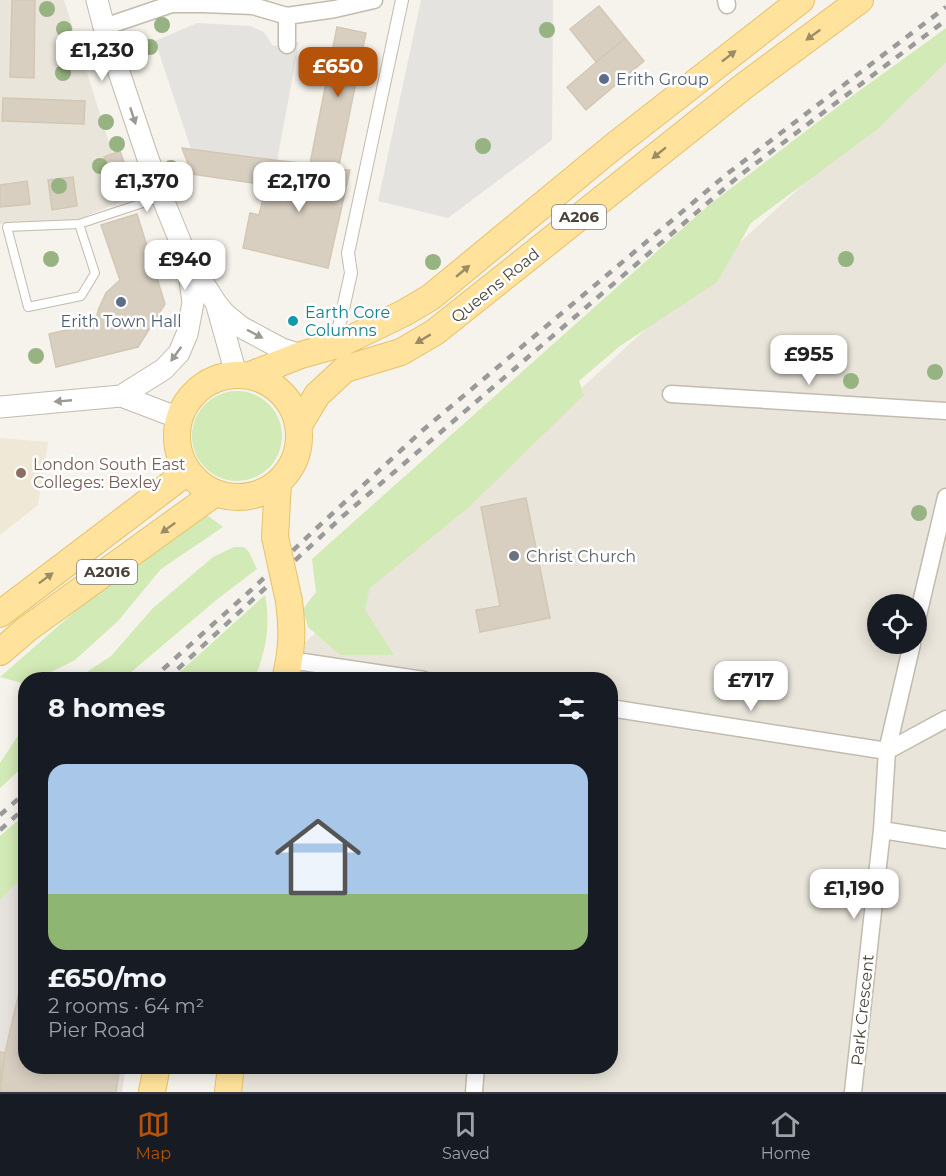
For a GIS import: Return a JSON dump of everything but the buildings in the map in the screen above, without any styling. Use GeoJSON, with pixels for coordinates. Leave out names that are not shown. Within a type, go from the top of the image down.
{"type":"FeatureCollection","features":[{"type":"Feature","properties":{"kind":"main road","name":"Queens Road"},"geometry":{"type":"LineString","coordinates":[[243,374],[335,346],[398,316],[431,297],[614,146],[801,0]]}},
{"type":"Feature","properties":{"kind":"main road","name":"Queens Road"},"geometry":{"type":"LineString","coordinates":[[299,425],[317,395],[345,369],[401,352],[435,332],[744,86],[860,0]]}},
{"type":"Feature","properties":{"kind":"main road"},"geometry":{"type":"LineString","coordinates":[[243,374],[266,381],[277,388],[292,405],[299,425],[299,447],[291,467],[278,483],[261,494],[241,498],[215,493],[200,485],[187,472],[179,455],[176,437],[178,418],[197,390],[211,380],[243,374]]}},
{"type":"Feature","properties":{"kind":"main road","name":"A2016"},"geometry":{"type":"LineString","coordinates":[[0,614],[187,472]]}},
{"type":"Feature","properties":{"kind":"main road"},"geometry":{"type":"LineString","coordinates":[[278,483],[275,537],[288,590],[293,625],[288,670]]}},
{"type":"Feature","properties":{"kind":"main road","name":"A2016"},"geometry":{"type":"LineString","coordinates":[[0,651],[215,493]]}},
{"type":"Feature","properties":{"kind":"main road"},"geometry":{"type":"LineString","coordinates":[[241,498],[253,509],[275,537]]}},
{"type":"Feature","properties":{"kind":"main road"},"geometry":{"type":"LineString","coordinates":[[152,1092],[155,1074]]}},
{"type":"Feature","properties":{"kind":"main road"},"geometry":{"type":"LineString","coordinates":[[228,1092],[230,1074]]}},
{"type":"Feature","properties":{"kind":"street"},"geometry":{"type":"LineString","coordinates":[[97,0],[142,143],[187,258],[225,314],[241,327],[282,349],[301,355]]}},
{"type":"Feature","properties":{"kind":"street"},"geometry":{"type":"LineString","coordinates":[[104,27],[172,4],[253,6],[287,16],[374,0]]}},
{"type":"Feature","properties":{"kind":"street"},"geometry":{"type":"LineString","coordinates":[[335,346],[351,273],[348,253],[402,0]]}},
{"type":"Feature","properties":{"kind":"street"},"geometry":{"type":"LineString","coordinates":[[287,16],[287,45]]}},
{"type":"Feature","properties":{"kind":"street"},"geometry":{"type":"LineString","coordinates":[[121,396],[164,369],[179,353],[187,334],[193,303],[187,258]]}},
{"type":"Feature","properties":{"kind":"street"},"geometry":{"type":"LineString","coordinates":[[216,303],[243,374]]}},
{"type":"Feature","properties":{"kind":"street"},"geometry":{"type":"LineString","coordinates":[[671,394],[946,411]]}},
{"type":"Feature","properties":{"kind":"street"},"geometry":{"type":"LineString","coordinates":[[0,407],[121,396],[178,418]]}},
{"type":"Feature","properties":{"kind":"street"},"geometry":{"type":"LineString","coordinates":[[923,594],[946,497]]}},
{"type":"Feature","properties":{"kind":"street","name":"Park Crescent"},"geometry":{"type":"LineString","coordinates":[[853,1092],[882,830],[887,751],[910,654]]}},
{"type":"Feature","properties":{"kind":"street"},"geometry":{"type":"LineString","coordinates":[[288,670],[303,662],[370,672]]}},
{"type":"Feature","properties":{"kind":"street"},"geometry":{"type":"LineString","coordinates":[[618,709],[887,751],[946,719]]}},
{"type":"Feature","properties":{"kind":"street"},"geometry":{"type":"LineString","coordinates":[[882,830],[946,840]]}},
{"type":"Feature","properties":{"kind":"street"},"geometry":{"type":"LineString","coordinates":[[474,1092],[475,1074]]}},
{"type":"Feature","properties":{"kind":"lane"},"geometry":{"type":"LineString","coordinates":[[79,224],[94,273],[81,296],[28,307],[7,226],[79,224],[162,196]]}},
{"type":"Feature","properties":{"kind":"shaded area"},"geometry":{"type":"Polygon","coordinates":[[[0,0],[64,0],[127,199],[65,225],[0,224],[0,0]]]}},
{"type":"Feature","properties":{"kind":"shaded area"},"geometry":{"type":"Polygon","coordinates":[[[421,0],[553,0],[552,140],[448,218],[378,201],[421,0]]]}},
{"type":"Feature","properties":{"kind":"shaded area"},"geometry":{"type":"Polygon","coordinates":[[[197,23],[250,26],[264,32],[273,46],[299,42],[277,161],[191,149],[155,41],[197,23]]]}},
{"type":"Feature","properties":{"kind":"shaded area"},"geometry":{"type":"Polygon","coordinates":[[[946,53],[946,1092],[237,1092],[239,1074],[618,1074],[618,672],[284,672],[287,659],[946,53]]]}},
{"type":"Feature","properties":{"kind":"shaded area","name":"London South East Colleges: Bexley"},"geometry":{"type":"Polygon","coordinates":[[[0,438],[48,442],[38,505],[0,535],[0,438]]]}},
{"type":"Feature","properties":{"kind":"shaded area"},"geometry":{"type":"Polygon","coordinates":[[[18,860],[18,1074],[125,1074],[122,1092],[0,1092],[0,877],[18,860]]]}},
{"type":"Feature","properties":{"kind":"green space"},"geometry":{"type":"Polygon","coordinates":[[[946,28],[946,62],[879,128],[751,223],[717,282],[620,346],[579,381],[584,395],[470,506],[370,588],[365,610],[394,655],[340,655],[308,627],[303,609],[316,592],[312,559],[709,205],[946,28]]]}},
{"type":"Feature","properties":{"kind":"green space"},"geometry":{"type":"Polygon","coordinates":[[[237,391],[254,394],[269,404],[279,419],[282,436],[279,453],[269,468],[254,478],[237,481],[220,478],[205,468],[195,453],[192,436],[195,419],[205,404],[220,394],[237,391]]]}},
{"type":"Feature","properties":{"kind":"green space"},"geometry":{"type":"Polygon","coordinates":[[[207,515],[223,527],[161,569],[118,621],[75,660],[51,672],[18,672],[18,682],[0,677],[80,607],[207,515]]]}},
{"type":"Feature","properties":{"kind":"green space"},"geometry":{"type":"Polygon","coordinates":[[[234,547],[244,547],[257,569],[215,601],[131,672],[87,672],[111,656],[153,608],[213,557],[234,547]]]}},
{"type":"Feature","properties":{"kind":"green space"},"geometry":{"type":"Polygon","coordinates":[[[265,595],[268,617],[266,638],[257,672],[180,672],[265,595]]]}},
{"type":"Feature","properties":{"kind":"green space"},"geometry":{"type":"Polygon","coordinates":[[[17,737],[18,771],[0,788],[0,763],[17,737]]]}},
{"type":"Feature","properties":{"kind":"green space"},"geometry":{"type":"Polygon","coordinates":[[[18,820],[18,881],[0,900],[0,836],[18,820]]]}},
{"type":"Feature","properties":{"kind":"railway"},"geometry":{"type":"LineString","coordinates":[[160,672],[423,430],[727,174],[946,7]]}},
{"type":"Feature","properties":{"kind":"railway"},"geometry":{"type":"LineString","coordinates":[[175,672],[343,516],[739,176],[946,20]]}},
{"type":"Feature","properties":{"kind":"railway"},"geometry":{"type":"LineString","coordinates":[[0,815],[18,799]]}},
{"type":"Feature","properties":{"kind":"railway"},"geometry":{"type":"LineString","coordinates":[[0,830],[18,814]]}},
{"type":"Feature","properties":{"kind":"place","name":"Erith Group"},"geometry":{"type":"Point","coordinates":[604,79]}},
{"type":"Feature","properties":{"kind":"place","name":"Erith Town Hall"},"geometry":{"type":"Point","coordinates":[121,302]}},
{"type":"Feature","properties":{"kind":"place","name":"Earth Core Columns"},"geometry":{"type":"Point","coordinates":[293,321]}},
{"type":"Feature","properties":{"kind":"place","name":"London South East Colleges: Bexley"},"geometry":{"type":"Point","coordinates":[21,473]}},
{"type":"Feature","properties":{"kind":"place","name":"Christ Church"},"geometry":{"type":"Point","coordinates":[514,556]}}]}
